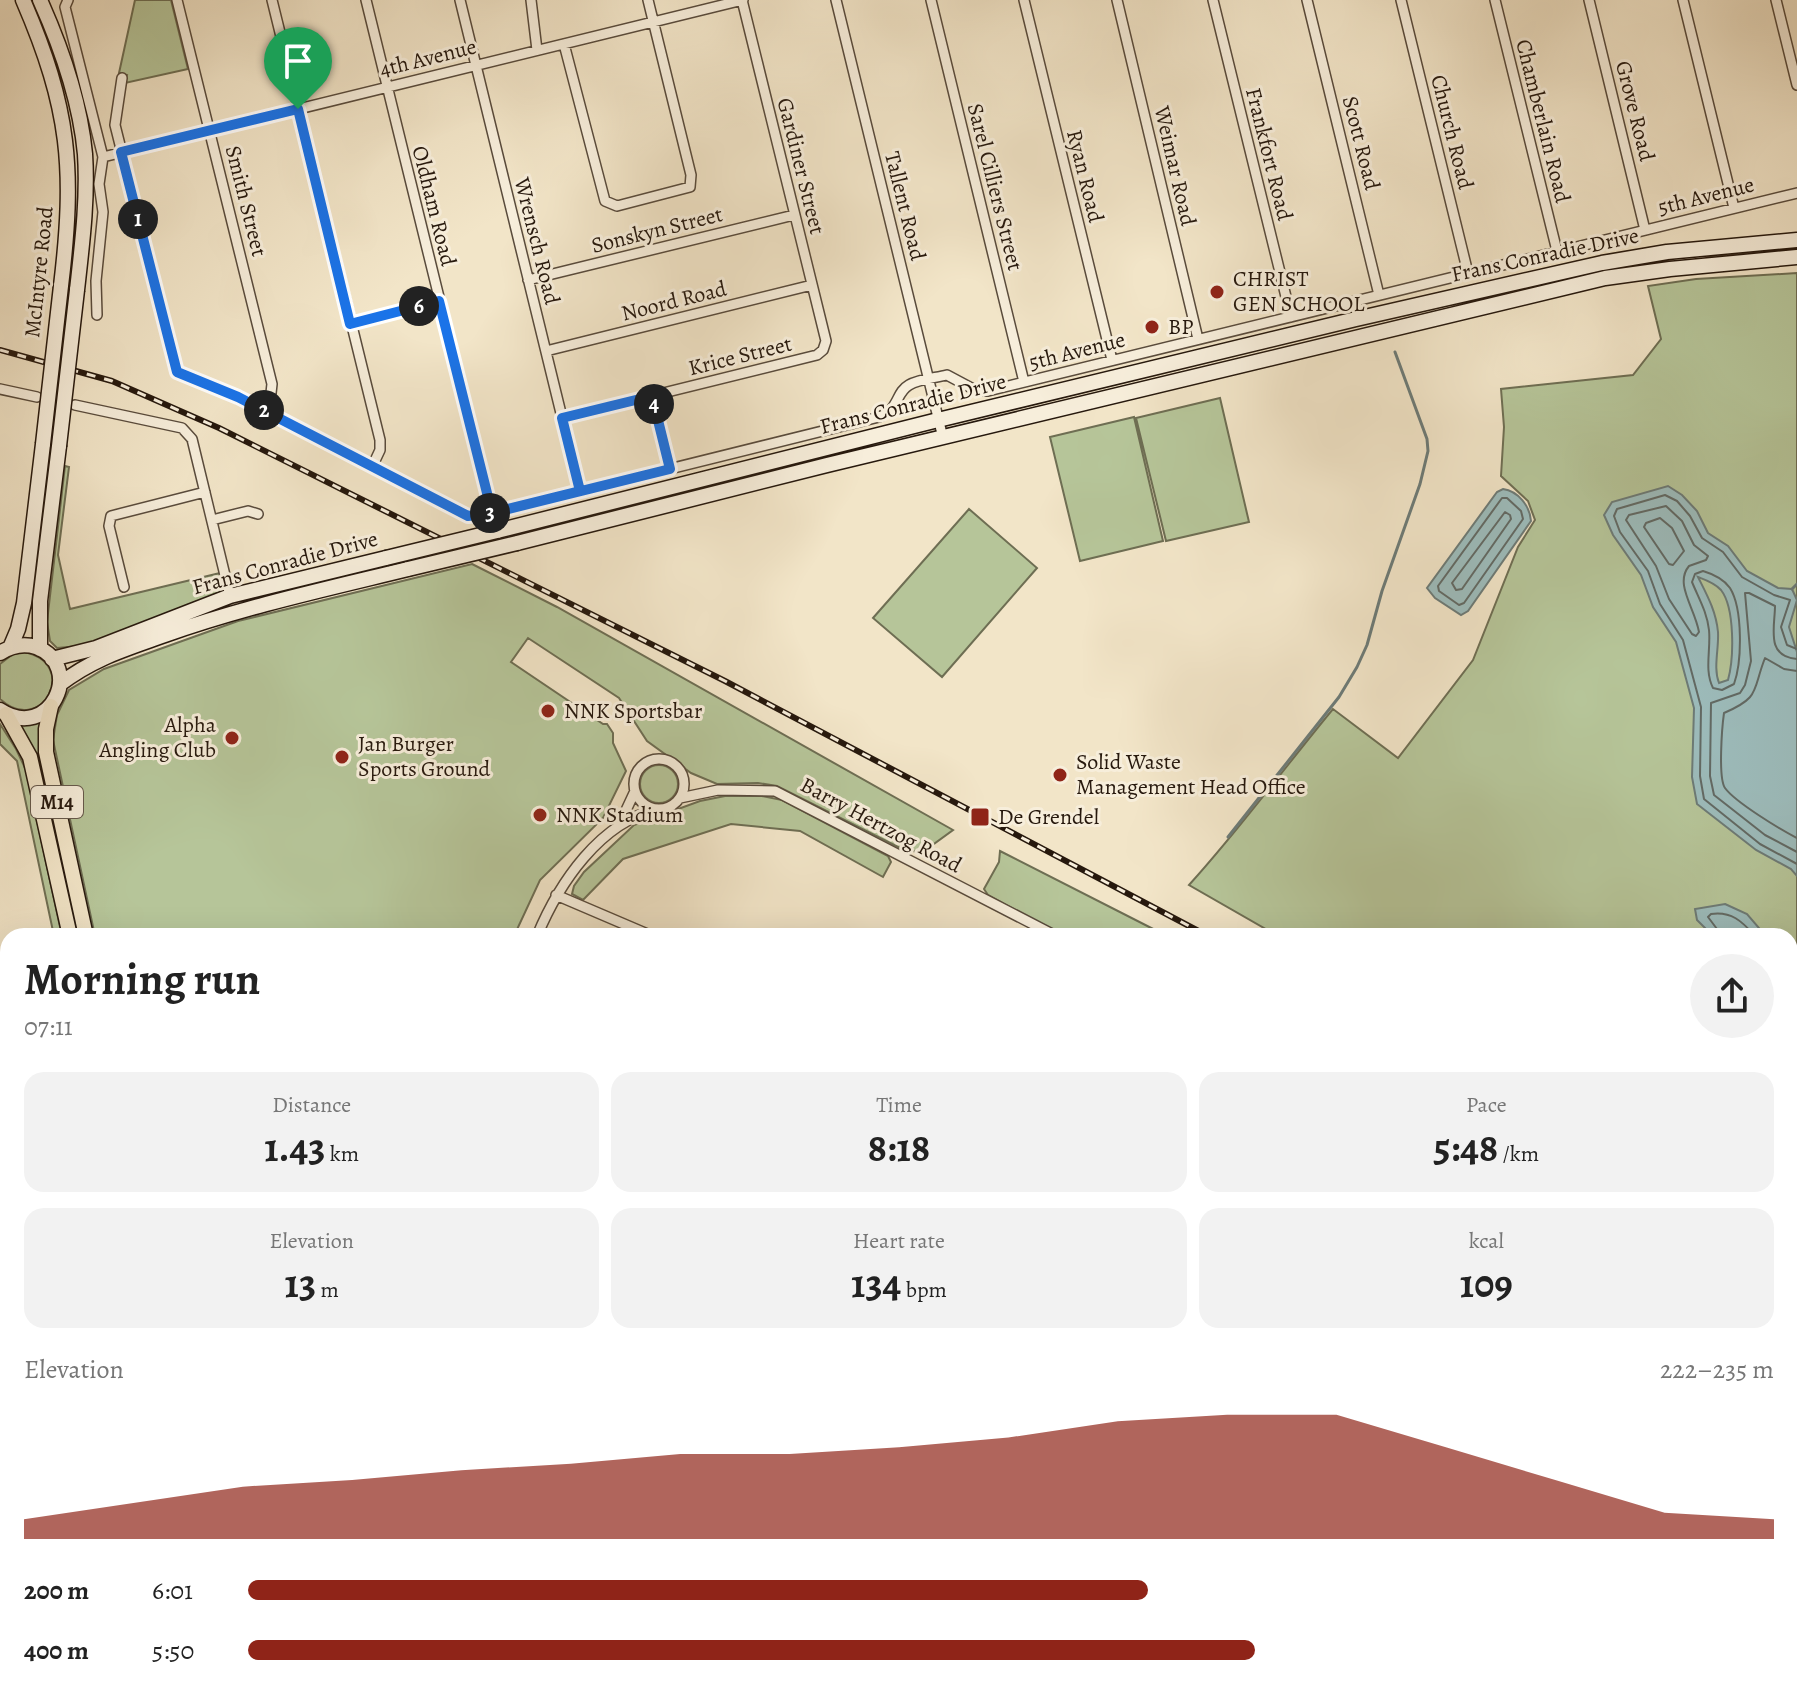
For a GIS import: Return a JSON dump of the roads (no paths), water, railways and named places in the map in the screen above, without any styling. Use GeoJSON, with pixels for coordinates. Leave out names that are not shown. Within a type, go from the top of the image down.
{"type":"FeatureCollection","features":[{"type":"Feature","properties":{"kind":"main road","name":"McIntyre Road"},"geometry":{"type":"LineString","coordinates":[[5,650],[22,619],[69,193],[67,142],[48,60],[23,0]]}},
{"type":"Feature","properties":{"kind":"main road","name":"McIntyre Road"},"geometry":{"type":"LineString","coordinates":[[40,0],[69,73],[85,152],[86,199],[40,601],[40,649]]}},
{"type":"Feature","properties":{"kind":"main road","name":"Frans Conradie Drive"},"geometry":{"type":"LineString","coordinates":[[52,659],[96,648],[230,596],[1356,319],[1602,263],[1667,252],[1797,240]]}},
{"type":"Feature","properties":{"kind":"main road","name":"Frans Conradie Drive"},"geometry":{"type":"LineString","coordinates":[[60,684],[100,658],[210,619],[408,569],[1605,278],[1797,257]]}},
{"type":"Feature","properties":{"kind":"main road"},"geometry":{"type":"LineString","coordinates":[[5,650],[24,645],[40,649],[52,659],[59,672],[60,684]]}},
{"type":"Feature","properties":{"kind":"main road","name":"M14"},"geometry":{"type":"LineString","coordinates":[[60,684],[46,729],[46,752],[84,928]]}},
{"type":"Feature","properties":{"kind":"main road","name":"M14"},"geometry":{"type":"LineString","coordinates":[[3,712],[30,718],[51,706]]}},
{"type":"Feature","properties":{"kind":"main road","name":"M14"},"geometry":{"type":"LineString","coordinates":[[3,712],[30,757],[68,928]]}},
{"type":"Feature","properties":{"kind":"street"},"geometry":{"type":"LineString","coordinates":[[68,0],[65,7],[103,157],[99,184],[103,212],[96,281],[97,315]]}},
{"type":"Feature","properties":{"kind":"street","name":"Smith Street"},"geometry":{"type":"LineString","coordinates":[[177,0],[272,384],[271,393],[262,409]]}},
{"type":"Feature","properties":{"kind":"street"},"geometry":{"type":"LineString","coordinates":[[272,0],[380,440],[380,450],[372,467]]}},
{"type":"Feature","properties":{"kind":"street","name":"Oldham Road"},"geometry":{"type":"LineString","coordinates":[[366,0],[492,513]]}},
{"type":"Feature","properties":{"kind":"street","name":"Wrensch Road"},"geometry":{"type":"LineString","coordinates":[[460,0],[580,491]]}},
{"type":"Feature","properties":{"kind":"street"},"geometry":{"type":"LineString","coordinates":[[531,0],[537,50]]}},
{"type":"Feature","properties":{"kind":"street"},"geometry":{"type":"LineString","coordinates":[[564,44],[598,180],[607,204],[623,205],[688,188],[692,183],[648,0]]}},
{"type":"Feature","properties":{"kind":"street","name":"4th Avenue"},"geometry":{"type":"LineString","coordinates":[[103,157],[743,0]]}},
{"type":"Feature","properties":{"kind":"street","name":"Gardiner Street"},"geometry":{"type":"LineString","coordinates":[[743,0],[826,341]]}},
{"type":"Feature","properties":{"kind":"street","name":"Tallent Road"},"geometry":{"type":"LineString","coordinates":[[836,0],[943,438]]}},
{"type":"Feature","properties":{"kind":"street","name":"Sarel Cilliers Street"},"geometry":{"type":"LineString","coordinates":[[931,0],[1024,382]]}},
{"type":"Feature","properties":{"kind":"street","name":"Ryan Road"},"geometry":{"type":"LineString","coordinates":[[1024,0],[1112,360]]}},
{"type":"Feature","properties":{"kind":"street","name":"Weimar Road"},"geometry":{"type":"LineString","coordinates":[[1117,0],[1198,339]]}},
{"type":"Feature","properties":{"kind":"street","name":"Frankfort Road"},"geometry":{"type":"LineString","coordinates":[[1213,0],[1291,317]]}},
{"type":"Feature","properties":{"kind":"street","name":"Scott Road"},"geometry":{"type":"LineString","coordinates":[[1307,0],[1379,295]]}},
{"type":"Feature","properties":{"kind":"street","name":"Church Road"},"geometry":{"type":"LineString","coordinates":[[1401,0],[1468,273]]}},
{"type":"Feature","properties":{"kind":"street","name":"Chamberlain Road"},"geometry":{"type":"LineString","coordinates":[[1495,0],[1557,251]]}},
{"type":"Feature","properties":{"kind":"street","name":"Grove Road"},"geometry":{"type":"LineString","coordinates":[[1589,0],[1645,230]]}},
{"type":"Feature","properties":{"kind":"street"},"geometry":{"type":"LineString","coordinates":[[1683,0],[1734,208]]}},
{"type":"Feature","properties":{"kind":"street"},"geometry":{"type":"LineString","coordinates":[[1776,0],[1797,85]]}},
{"type":"Feature","properties":{"kind":"street"},"geometry":{"type":"LineString","coordinates":[[122,78],[114,120],[175,369],[181,375],[262,409],[462,514],[492,513],[879,417],[893,409],[907,386],[929,380]]}},
{"type":"Feature","properties":{"kind":"street","name":"5th Avenue"},"geometry":{"type":"LineString","coordinates":[[929,380],[952,376],[982,391],[1024,382],[1797,193]]}},
{"type":"Feature","properties":{"kind":"street","name":"Sonskyn Street"},"geometry":{"type":"LineString","coordinates":[[528,280],[794,215]]}},
{"type":"Feature","properties":{"kind":"street","name":"Noord Road"},"geometry":{"type":"LineString","coordinates":[[546,351],[812,285]]}},
{"type":"Feature","properties":{"kind":"street"},"geometry":{"type":"LineString","coordinates":[[350,324],[439,301]]}},
{"type":"Feature","properties":{"kind":"street","name":"Krice Street"},"geometry":{"type":"LineString","coordinates":[[562,418],[817,355],[826,341]]}},
{"type":"Feature","properties":{"kind":"street"},"geometry":{"type":"LineString","coordinates":[[0,389],[37,397]]}},
{"type":"Feature","properties":{"kind":"street"},"geometry":{"type":"LineString","coordinates":[[652,396],[670,469]]}},
{"type":"Feature","properties":{"kind":"street"},"geometry":{"type":"LineString","coordinates":[[75,405],[185,430],[192,439],[230,596]]}},
{"type":"Feature","properties":{"kind":"street"},"geometry":{"type":"LineString","coordinates":[[124,587],[109,526],[111,516],[205,492]]}},
{"type":"Feature","properties":{"kind":"street"},"geometry":{"type":"LineString","coordinates":[[212,520],[248,511],[258,514]]}},
{"type":"Feature","properties":{"kind":"street"},"geometry":{"type":"LineString","coordinates":[[541,928],[556,895],[575,867],[617,827],[635,815],[674,804],[680,798],[682,775],[672,763],[650,761],[644,765],[636,776],[635,790],[617,827]]}},
{"type":"Feature","properties":{"kind":"street","name":"Barry Hertzog Road"},"geometry":{"type":"LineString","coordinates":[[680,798],[730,789],[767,789],[783,794],[1041,928]]}},
{"type":"Feature","properties":{"kind":"street"},"geometry":{"type":"LineString","coordinates":[[635,790],[643,803],[658,809]]}},
{"type":"Feature","properties":{"kind":"street"},"geometry":{"type":"LineString","coordinates":[[556,895],[633,928]]}},
{"type":"Feature","properties":{"kind":"water"},"geometry":{"type":"Polygon","coordinates":[[[1668,486],[1697,511],[1708,533],[1728,546],[1747,571],[1778,588],[1792,589],[1797,600],[1789,627],[1797,652],[1797,876],[1791,869],[1756,850],[1697,804],[1692,777],[1694,708],[1676,642],[1653,607],[1641,575],[1613,535],[1604,515],[1612,502],[1668,486]],[[1698,577],[1717,624],[1716,671],[1719,683],[1728,680],[1730,671],[1729,609],[1721,590],[1698,577]]]}},
{"type":"Feature","properties":{"kind":"water"},"geometry":{"type":"Polygon","coordinates":[[[1503,489],[1522,500],[1531,521],[1468,611],[1461,615],[1435,598],[1427,588],[1497,492],[1503,489]]]}},
{"type":"Feature","properties":{"kind":"water"},"geometry":{"type":"Polygon","coordinates":[[[1725,904],[1747,914],[1759,928],[1705,928],[1697,920],[1695,909],[1725,904]]]}},
{"type":"Feature","properties":{"kind":"waterway"},"geometry":{"type":"LineString","coordinates":[[1228,837],[1339,697],[1367,645],[1428,451],[1427,439],[1395,352]]}},
{"type":"Feature","properties":{"kind":"waterway"},"geometry":{"type":"LineString","coordinates":[[1792,589],[1797,584]]}},
{"type":"Feature","properties":{"kind":"railway"},"geometry":{"type":"LineString","coordinates":[[0,350],[112,381],[219,428],[725,681],[1193,928]]}},
{"type":"Feature","properties":{"kind":"place","name":"CHRIST GEN SCHOOL"},"geometry":{"type":"Point","coordinates":[1217,292]}},
{"type":"Feature","properties":{"kind":"place","name":"BP"},"geometry":{"type":"Point","coordinates":[1152,327]}},
{"type":"Feature","properties":{"kind":"place","name":"NNK Sportsbar"},"geometry":{"type":"Point","coordinates":[548,711]}},
{"type":"Feature","properties":{"kind":"place","name":"Alpha Angling Club"},"geometry":{"type":"Point","coordinates":[232,738]}},
{"type":"Feature","properties":{"kind":"place","name":"Jan Burger Sports Ground"},"geometry":{"type":"Point","coordinates":[342,757]}},
{"type":"Feature","properties":{"kind":"place","name":"Solid Waste Management Head Office"},"geometry":{"type":"Point","coordinates":[1060,775]}},
{"type":"Feature","properties":{"kind":"place","name":"NNK Stadium"},"geometry":{"type":"Point","coordinates":[540,815]}},
{"type":"Feature","properties":{"kind":"place","name":"De Grendel"},"geometry":{"type":"Point","coordinates":[980,817]}}]}
